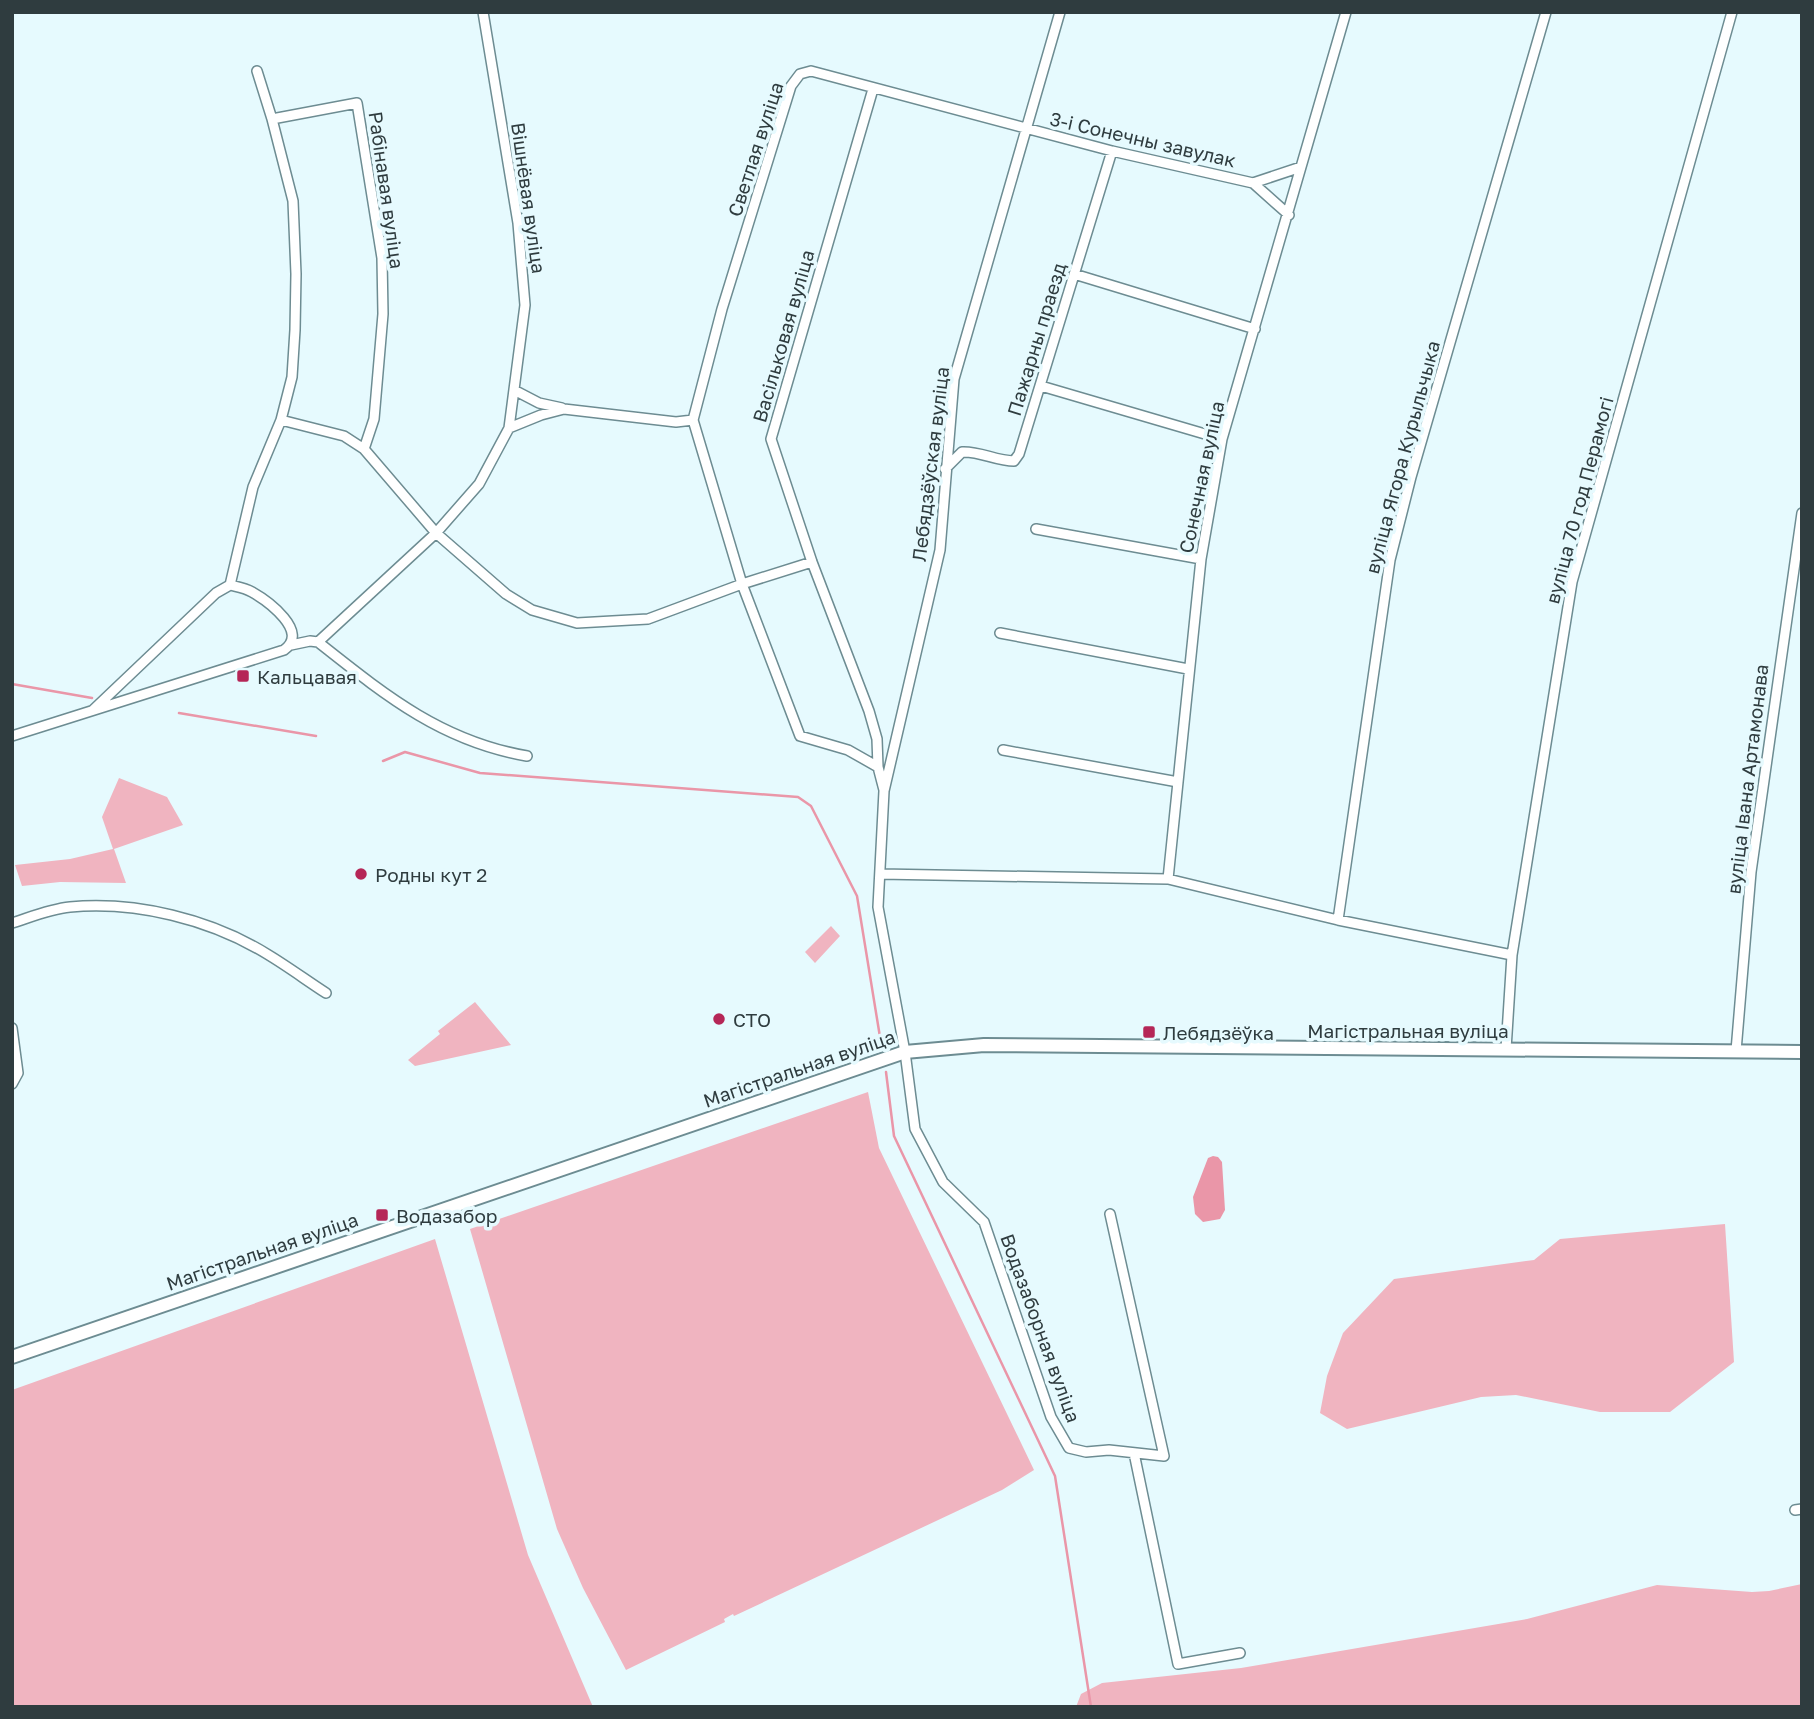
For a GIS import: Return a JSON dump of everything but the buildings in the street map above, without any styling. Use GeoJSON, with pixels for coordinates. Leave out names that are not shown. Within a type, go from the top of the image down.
{"type":"FeatureCollection","features":[{"type":"Feature","properties":{"kind":"main road","name":"Магістральная вуліца"},"geometry":{"type":"LineString","coordinates":[[12,1357],[905,1052],[984,1045],[1802,1052]]}},
{"type":"Feature","properties":{"kind":"street","name":"Вішнёвая вуліца"},"geometry":{"type":"LineString","coordinates":[[318,642],[436,533],[479,484],[509,428],[525,305],[518,223],[483,12]]}},
{"type":"Feature","properties":{"kind":"street","name":"Лебядзёўская вуліца"},"geometry":{"type":"LineString","coordinates":[[905,1052],[878,907],[884,791],[940,550],[954,379],[1060,12]]}},
{"type":"Feature","properties":{"kind":"street","name":"Сонечная вуліца"},"geometry":{"type":"LineString","coordinates":[[1168,879],[1201,559],[1222,439],[1346,12]]}},
{"type":"Feature","properties":{"kind":"street","name":"вуліца Ягора Курыльчыка"},"geometry":{"type":"LineString","coordinates":[[1338,920],[1390,560],[1415,464],[1546,12]]}},
{"type":"Feature","properties":{"kind":"street","name":"вуліца 70 год Перамогі"},"geometry":{"type":"LineString","coordinates":[[1506,1049],[1512,955],[1572,582],[1732,12]]}},
{"type":"Feature","properties":{"kind":"street"},"geometry":{"type":"LineString","coordinates":[[230,585],[253,487],[281,420],[292,377],[296,274],[293,201],[257,71]]}},
{"type":"Feature","properties":{"kind":"street","name":"Светлая вуліца"},"geometry":{"type":"LineString","coordinates":[[693,420],[722,309],[791,86],[800,74],[811,71],[1026,129]]}},
{"type":"Feature","properties":{"kind":"street","name":"Васільковая вуліца"},"geometry":{"type":"LineString","coordinates":[[873,89],[771,439],[812,562],[869,711],[877,739],[878,768],[884,791]]}},
{"type":"Feature","properties":{"kind":"street","name":"Рабінавая вуліца"},"geometry":{"type":"LineString","coordinates":[[272,120],[356,103],[382,258],[383,314],[374,419],[364,449]]}},
{"type":"Feature","properties":{"kind":"street","name":"3-і Сонечны завулак"},"geometry":{"type":"LineString","coordinates":[[1026,129],[1253,183],[1289,215]]}},
{"type":"Feature","properties":{"kind":"street","name":"Пажарны праезд"},"geometry":{"type":"LineString","coordinates":[[945,469],[962,453],[974,452],[1014,461],[1019,454],[1112,151]]}},
{"type":"Feature","properties":{"kind":"street","name":"3-і Сонечны завулак"},"geometry":{"type":"LineString","coordinates":[[1253,183],[1301,167]]}},
{"type":"Feature","properties":{"kind":"street"},"geometry":{"type":"LineString","coordinates":[[1074,274],[1255,329]]}},
{"type":"Feature","properties":{"kind":"street"},"geometry":{"type":"LineString","coordinates":[[1041,386],[1222,439]]}},
{"type":"Feature","properties":{"kind":"street"},"geometry":{"type":"LineString","coordinates":[[514,390],[538,403],[564,409],[676,422],[693,420],[742,584],[800,736],[848,750],[878,768]]}},
{"type":"Feature","properties":{"kind":"street"},"geometry":{"type":"LineString","coordinates":[[509,428],[564,409]]}},
{"type":"Feature","properties":{"kind":"street"},"geometry":{"type":"LineString","coordinates":[[281,420],[344,436],[364,449],[436,533],[506,594],[532,610],[577,623],[648,619],[742,584],[812,562]]}},
{"type":"Feature","properties":{"kind":"street","name":"вуліца Івана Артамонава"},"geometry":{"type":"LineString","coordinates":[[1736,1051],[1751,872],[1802,513]]}},
{"type":"Feature","properties":{"kind":"street"},"geometry":{"type":"LineString","coordinates":[[1036,529],[1201,559]]}},
{"type":"Feature","properties":{"kind":"street"},"geometry":{"type":"LineString","coordinates":[[93,710],[216,593],[230,585],[253,592],[283,617],[293,635],[291,645]]}},
{"type":"Feature","properties":{"kind":"street"},"geometry":{"type":"LineString","coordinates":[[1000,633],[1188,669]]}},
{"type":"Feature","properties":{"kind":"street"},"geometry":{"type":"LineString","coordinates":[[12,736],[310,641],[318,642],[395,701],[459,737],[493,750],[527,756]]}},
{"type":"Feature","properties":{"kind":"street"},"geometry":{"type":"LineString","coordinates":[[877,739],[896,741]]}},
{"type":"Feature","properties":{"kind":"street"},"geometry":{"type":"LineString","coordinates":[[1003,750],[1178,782]]}},
{"type":"Feature","properties":{"kind":"street"},"geometry":{"type":"LineString","coordinates":[[880,874],[1168,879],[1338,920],[1512,955]]}},
{"type":"Feature","properties":{"kind":"street"},"geometry":{"type":"LineString","coordinates":[[12,923],[69,907],[160,912],[208,927],[253,947],[326,993]]}},
{"type":"Feature","properties":{"kind":"street"},"geometry":{"type":"LineString","coordinates":[[12,1028],[18,1073],[12,1084]]}},
{"type":"Feature","properties":{"kind":"street","name":"Водазаборная вуліца"},"geometry":{"type":"LineString","coordinates":[[905,1052],[915,1129],[943,1182],[984,1222],[1051,1417],[1069,1448],[1164,1456],[1110,1214]]}},
{"type":"Feature","properties":{"kind":"street"},"geometry":{"type":"LineString","coordinates":[[1134,1453],[1178,1664],[1240,1653]]}},
{"type":"Feature","properties":{"kind":"shaded area"},"geometry":{"type":"Polygon","coordinates":[[[119,778],[167,797],[183,825],[114,849],[126,883],[60,882],[22,886],[15,865],[70,859],[113,849],[102,817],[119,778]]]}},
{"type":"Feature","properties":{"kind":"shaded area"},"geometry":{"type":"Polygon","coordinates":[[[831,926],[840,936],[815,963],[805,952],[831,926]]]}},
{"type":"Feature","properties":{"kind":"shaded area"},"geometry":{"type":"Polygon","coordinates":[[[475,1002],[511,1045],[415,1066],[408,1060],[440,1034],[438,1031],[475,1002]]]}},
{"type":"Feature","properties":{"kind":"shaded area"},"geometry":{"type":"Polygon","coordinates":[[[868,1092],[879,1148],[1034,1470],[1002,1490],[734,1616],[733,1614],[724,1619],[725,1622],[626,1670],[583,1588],[557,1529],[470,1229],[868,1092]]]}},
{"type":"Feature","properties":{"kind":"shaded area"},"geometry":{"type":"Polygon","coordinates":[[[1213,1156],[1222,1162],[1225,1210],[1220,1219],[1203,1222],[1195,1214],[1193,1197],[1208,1158],[1213,1156]]]}},
{"type":"Feature","properties":{"kind":"shaded area"},"geometry":{"type":"Polygon","coordinates":[[[1725,1224],[1734,1362],[1670,1412],[1600,1412],[1516,1395],[1481,1397],[1347,1429],[1320,1413],[1327,1376],[1343,1333],[1394,1279],[1534,1260],[1560,1239],[1725,1224]]]}},
{"type":"Feature","properties":{"kind":"shaded area"},"geometry":{"type":"Polygon","coordinates":[[[435,1239],[528,1555],[593,1707],[12,1707],[12,1390],[435,1239]]]}},
{"type":"Feature","properties":{"kind":"shaded area"},"geometry":{"type":"Polygon","coordinates":[[[1802,1584],[1802,1707],[1076,1707],[1081,1694],[1102,1683],[1241,1668],[1527,1619],[1657,1585],[1752,1592],[1802,1584]]]}},
{"type":"Feature","properties":{"kind":"waterway"},"geometry":{"type":"LineString","coordinates":[[12,684],[92,698]]}},
{"type":"Feature","properties":{"kind":"waterway"},"geometry":{"type":"LineString","coordinates":[[179,713],[316,736]]}},
{"type":"Feature","properties":{"kind":"waterway"},"geometry":{"type":"LineString","coordinates":[[383,761],[405,752],[480,773],[798,797],[811,806],[857,896],[880,1037]]}},
{"type":"Feature","properties":{"kind":"waterway"},"geometry":{"type":"LineString","coordinates":[[886,1072],[894,1136],[1055,1476],[1091,1707]]}},
{"type":"Feature","properties":{"kind":"place","name":"Кальцавая"},"geometry":{"type":"Point","coordinates":[243,676]}},
{"type":"Feature","properties":{"kind":"place","name":"Родны кут 2"},"geometry":{"type":"Point","coordinates":[361,874]}},
{"type":"Feature","properties":{"kind":"place","name":"СТО"},"geometry":{"type":"Point","coordinates":[719,1019]}},
{"type":"Feature","properties":{"kind":"place","name":"Лебядзёўка"},"geometry":{"type":"Point","coordinates":[1149,1032]}},
{"type":"Feature","properties":{"kind":"place","name":"Водазабор"},"geometry":{"type":"Point","coordinates":[382,1215]}}]}
